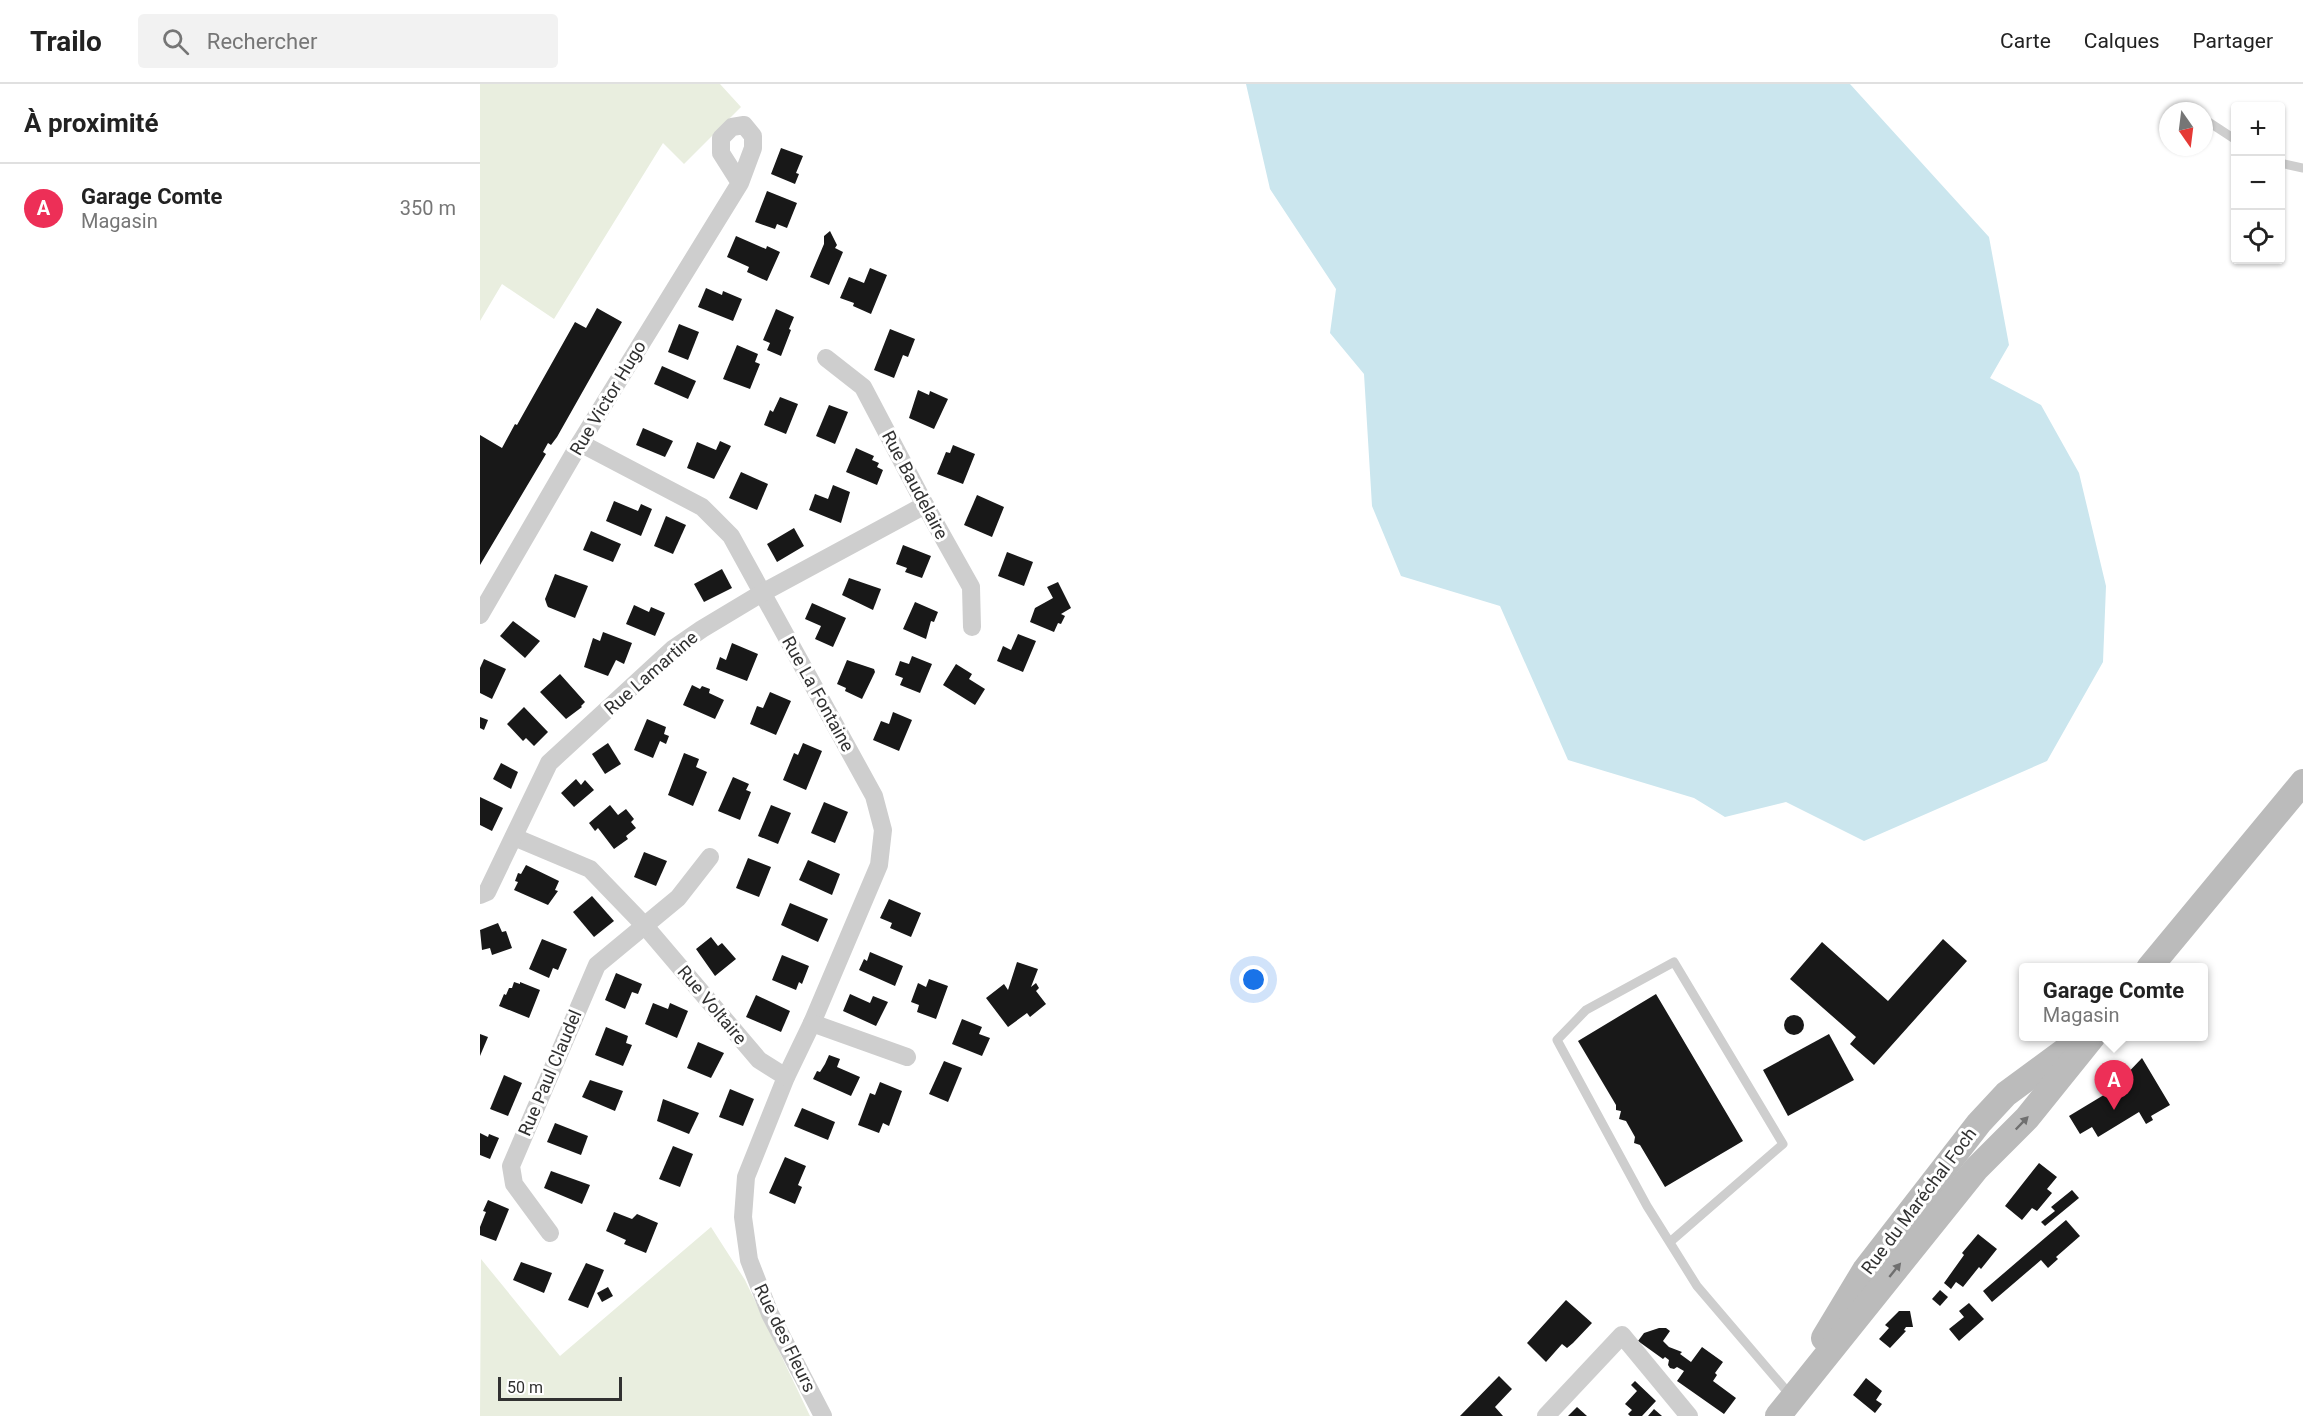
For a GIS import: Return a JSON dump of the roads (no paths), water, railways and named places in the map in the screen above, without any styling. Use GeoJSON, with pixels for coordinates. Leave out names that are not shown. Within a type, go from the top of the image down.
{"type":"FeatureCollection","features":[{"type":"Feature","properties":{"kind":"main road"},"geometry":{"type":"LineString","coordinates":[[2153,963],[2303,782]]}},
{"type":"Feature","properties":{"kind":"main road","name":"Rue du Maréchal Foch"},"geometry":{"type":"LineString","coordinates":[[1785,1407],[1809,1364],[1862,1294],[1865,1269],[1979,1123],[2006,1094],[2055,1060],[2077,1041]]}},
{"type":"Feature","properties":{"kind":"main road"},"geometry":{"type":"LineString","coordinates":[[1862,1294],[1938,1217],[1967,1180],[2027,1118],[2089,1041]]}},
{"type":"Feature","properties":{"kind":"main road"},"geometry":{"type":"LineString","coordinates":[[1947,1164],[1967,1180]]}},
{"type":"Feature","properties":{"kind":"main road"},"geometry":{"type":"LineString","coordinates":[[1917,1202],[1938,1217]]}},
{"type":"Feature","properties":{"kind":"street","name":"Rue Victor Hugo"},"geometry":{"type":"LineString","coordinates":[[480,615],[580,443],[740,183]]}},
{"type":"Feature","properties":{"kind":"street","name":"Rue Baudelaire"},"geometry":{"type":"LineString","coordinates":[[826,358],[863,387],[971,587],[972,627]]}},
{"type":"Feature","properties":{"kind":"street","name":"Rue La Fontaine"},"geometry":{"type":"LineString","coordinates":[[580,443],[702,507],[731,536],[874,796],[883,830],[879,865],[812,1023],[786,1077],[746,1177],[743,1217],[749,1260]]}},
{"type":"Feature","properties":{"kind":"street","name":"Rue Lamartine"},"geometry":{"type":"LineString","coordinates":[[480,895],[487,892],[549,763],[673,649],[702,628],[762,593],[925,505]]}},
{"type":"Feature","properties":{"kind":"street","name":"Rue Voltaire"},"geometry":{"type":"LineString","coordinates":[[514,837],[590,869],[645,926],[759,1060],[786,1077]]}},
{"type":"Feature","properties":{"kind":"street"},"geometry":{"type":"LineString","coordinates":[[645,926],[678,898],[710,857]]}},
{"type":"Feature","properties":{"kind":"street","name":"Rue Paul Claudel"},"geometry":{"type":"LineString","coordinates":[[549,1233],[514,1184],[511,1166],[597,964],[645,926]]}},
{"type":"Feature","properties":{"kind":"street"},"geometry":{"type":"LineString","coordinates":[[812,1023],[907,1057]]}},
{"type":"Feature","properties":{"kind":"street","name":"Rue des Fleurs"},"geometry":{"type":"LineString","coordinates":[[749,1260],[770,1314],[823,1416]]}},
{"type":"Feature","properties":{"kind":"street"},"geometry":{"type":"LineString","coordinates":[[1546,1416],[1622,1335],[1689,1416]]}},
{"type":"Feature","properties":{"kind":"lane"},"geometry":{"type":"LineString","coordinates":[[2213,125],[2231,137]]}},
{"type":"Feature","properties":{"kind":"lane"},"geometry":{"type":"LineString","coordinates":[[2285,164],[2303,168]]}},
{"type":"Feature","properties":{"kind":"lane"},"geometry":{"type":"LineString","coordinates":[[1670,1242],[1783,1144],[1674,962],[1586,1010],[1557,1040],[1647,1206],[1697,1286],[1785,1407]]}},
{"type":"Feature","properties":{"kind":"water"},"geometry":{"type":"Polygon","coordinates":[[[1246,84],[1850,84],[1989,237],[2009,345],[1990,378],[2041,405],[2079,473],[2106,586],[2103,662],[2047,761],[1864,841],[1786,802],[1725,817],[1694,798],[1568,760],[1500,606],[1401,576],[1372,506],[1364,374],[1330,333],[1336,289],[1270,189],[1246,84]]]}},
{"type":"Feature","properties":{"kind":"place","name":"Garage Comte"},"geometry":{"type":"Point","coordinates":[2114,1110]}}]}
